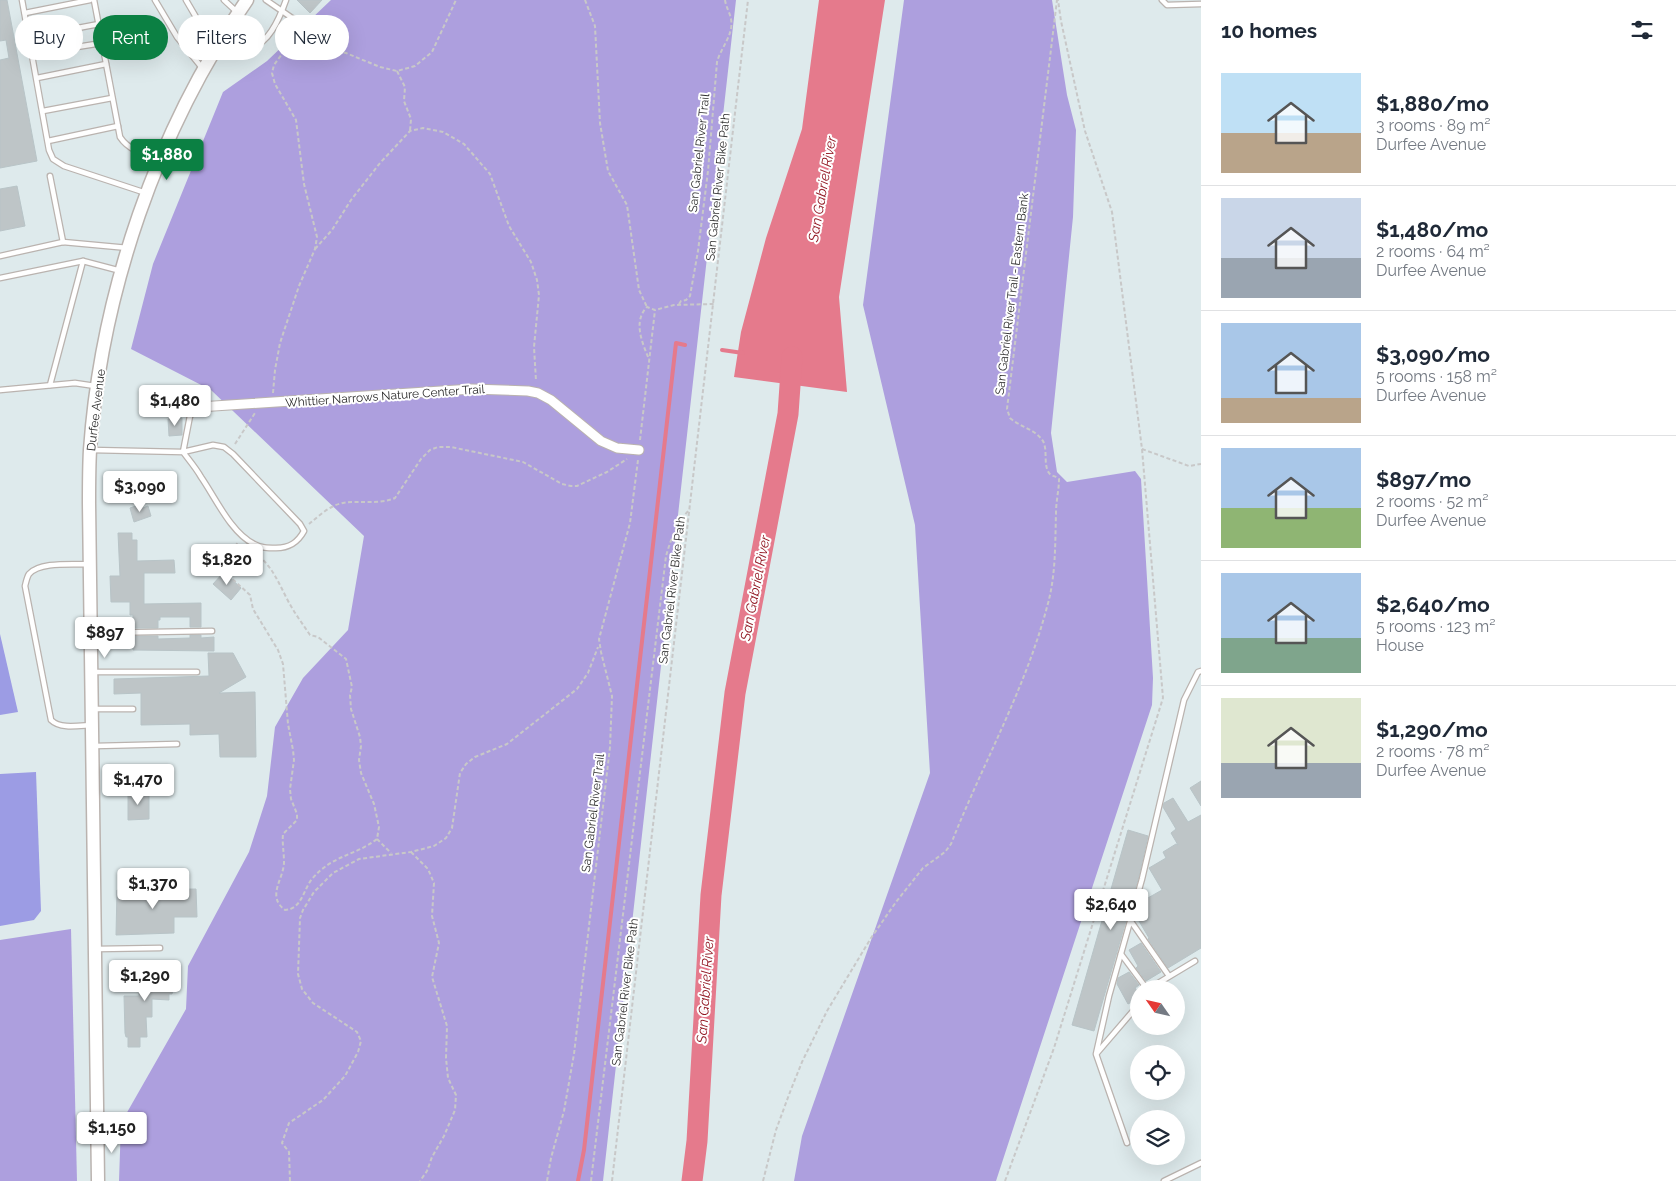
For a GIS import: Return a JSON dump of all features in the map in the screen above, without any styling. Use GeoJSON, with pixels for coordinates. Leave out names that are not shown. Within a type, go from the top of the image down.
{"type":"FeatureCollection","features":[{"type":"Feature","properties":{"kind":"main road","name":"Durfee Avenue"},"geometry":{"type":"LineString","coordinates":[[238,13],[247,0]]}},
{"type":"Feature","properties":{"kind":"main road","name":"Durfee Avenue"},"geometry":{"type":"LineString","coordinates":[[98,1181],[96,949],[91,746],[90,450],[98,386],[112,306],[129,249],[161,159],[209,60]]}},
{"type":"Feature","properties":{"kind":"street","name":"Whittier Narrows Nature Center Trail"},"geometry":{"type":"LineString","coordinates":[[262,404],[472,390],[528,391],[538,393],[551,400],[601,441],[616,448],[639,450]]}},
{"type":"Feature","properties":{"kind":"street"},"geometry":{"type":"LineString","coordinates":[[199,407],[262,404]]}},
{"type":"Feature","properties":{"kind":"lane"},"geometry":{"type":"LineString","coordinates":[[22,0],[25,13],[90,0]]}},
{"type":"Feature","properties":{"kind":"lane"},"geometry":{"type":"LineString","coordinates":[[94,0],[97,15]]}},
{"type":"Feature","properties":{"kind":"lane"},"geometry":{"type":"LineString","coordinates":[[155,0],[177,37],[203,70]]}},
{"type":"Feature","properties":{"kind":"lane"},"geometry":{"type":"LineString","coordinates":[[186,0],[195,15]]}},
{"type":"Feature","properties":{"kind":"lane"},"geometry":{"type":"LineString","coordinates":[[224,0],[238,13]]}},
{"type":"Feature","properties":{"kind":"lane"},"geometry":{"type":"LineString","coordinates":[[266,0],[287,15]]}},
{"type":"Feature","properties":{"kind":"lane"},"geometry":{"type":"LineString","coordinates":[[265,40],[282,12],[286,0]]}},
{"type":"Feature","properties":{"kind":"lane"},"geometry":{"type":"LineString","coordinates":[[1162,0],[1167,5],[1201,4]]}},
{"type":"Feature","properties":{"kind":"lane"},"geometry":{"type":"LineString","coordinates":[[34,60],[48,141],[53,159],[64,166],[147,194]]}},
{"type":"Feature","properties":{"kind":"lane"},"geometry":{"type":"LineString","coordinates":[[105,60],[120,138],[129,147],[161,159]]}},
{"type":"Feature","properties":{"kind":"lane"},"geometry":{"type":"LineString","coordinates":[[37,78],[106,64]]}},
{"type":"Feature","properties":{"kind":"lane"},"geometry":{"type":"LineString","coordinates":[[43,111],[112,98]]}},
{"type":"Feature","properties":{"kind":"lane"},"geometry":{"type":"LineString","coordinates":[[48,141],[118,126]]}},
{"type":"Feature","properties":{"kind":"lane"},"geometry":{"type":"LineString","coordinates":[[50,176],[63,242]]}},
{"type":"Feature","properties":{"kind":"lane"},"geometry":{"type":"LineString","coordinates":[[0,256],[63,242],[129,249]]}},
{"type":"Feature","properties":{"kind":"lane"},"geometry":{"type":"LineString","coordinates":[[0,278],[83,261],[123,271]]}},
{"type":"Feature","properties":{"kind":"lane"},"geometry":{"type":"LineString","coordinates":[[50,385],[83,261]]}},
{"type":"Feature","properties":{"kind":"lane"},"geometry":{"type":"LineString","coordinates":[[0,390],[75,383],[98,386]]}},
{"type":"Feature","properties":{"kind":"lane"},"geometry":{"type":"LineString","coordinates":[[90,450],[183,452],[213,444],[224,447],[302,527],[304,531],[299,540],[280,548],[263,548],[241,534],[230,521],[183,452],[190,416],[199,407]]}},
{"type":"Feature","properties":{"kind":"lane"},"geometry":{"type":"LineString","coordinates":[[90,564],[42,566],[28,576],[25,586],[51,720],[55,724],[68,726],[91,725]]}},
{"type":"Feature","properties":{"kind":"lane"},"geometry":{"type":"LineString","coordinates":[[91,633],[212,631]]}},
{"type":"Feature","properties":{"kind":"lane"},"geometry":{"type":"LineString","coordinates":[[1127,1143],[1096,1054],[1142,879],[1184,700],[1198,672],[1201,671]]}},
{"type":"Feature","properties":{"kind":"lane"},"geometry":{"type":"LineString","coordinates":[[91,672],[197,672]]}},
{"type":"Feature","properties":{"kind":"lane"},"geometry":{"type":"LineString","coordinates":[[91,709],[133,709]]}},
{"type":"Feature","properties":{"kind":"lane"},"geometry":{"type":"LineString","coordinates":[[91,746],[177,744]]}},
{"type":"Feature","properties":{"kind":"lane"},"geometry":{"type":"LineString","coordinates":[[1130,920],[1169,976]]}},
{"type":"Feature","properties":{"kind":"lane"},"geometry":{"type":"LineString","coordinates":[[96,949],[160,948]]}},
{"type":"Feature","properties":{"kind":"lane"},"geometry":{"type":"LineString","coordinates":[[1121,954],[1141,980]]}},
{"type":"Feature","properties":{"kind":"lane"},"geometry":{"type":"LineString","coordinates":[[1164,980],[1195,961]]}},
{"type":"Feature","properties":{"kind":"lane"},"geometry":{"type":"LineString","coordinates":[[1096,1054],[1130,1014]]}},
{"type":"Feature","properties":{"kind":"lane"},"geometry":{"type":"LineString","coordinates":[[1164,1181],[1201,1163]]}},
{"type":"Feature","properties":{"kind":"path"},"geometry":{"type":"LineString","coordinates":[[456,0],[432,52],[415,66],[397,71],[405,87],[404,101],[411,119],[410,131],[423,128],[443,132],[464,144],[490,174],[509,226],[531,262],[539,295],[534,348],[538,393]]}},
{"type":"Feature","properties":{"kind":"path"},"geometry":{"type":"LineString","coordinates":[[585,0],[596,26],[600,123],[608,171],[627,205],[639,290],[647,307],[656,310],[679,304],[714,304]]}},
{"type":"Feature","properties":{"kind":"path","name":"San Gabriel River Trail"},"geometry":{"type":"LineString","coordinates":[[679,304],[690,296],[698,251],[708,171],[717,62],[732,26],[731,16],[725,0]]}},
{"type":"Feature","properties":{"kind":"path","name":"San Gabriel River Bike Path"},"geometry":{"type":"LineString","coordinates":[[612,1181],[748,0]]}},
{"type":"Feature","properties":{"kind":"path"},"geometry":{"type":"LineString","coordinates":[[1005,1181],[1054,1048],[1163,698],[1142,449],[1112,212],[1085,131],[1057,0]]}},
{"type":"Feature","properties":{"kind":"path","name":"San Gabriel River Trail - Eastern Bank"},"geometry":{"type":"LineString","coordinates":[[763,1181],[776,1130],[802,1062],[817,1031],[890,909],[923,868],[945,852],[951,844],[968,802],[1008,716],[1050,597],[1055,562],[1059,479],[1048,471],[1046,452],[1042,439],[1010,418],[1007,409],[1057,0]]}},
{"type":"Feature","properties":{"kind":"path","name":"Whittier Narrows Nature Center Trail"},"geometry":{"type":"LineString","coordinates":[[229,451],[240,438],[243,430],[262,404],[273,394],[274,370],[280,343],[299,286],[315,249],[317,237],[304,184],[296,120],[275,84],[272,73],[274,65],[282,54],[296,45],[306,44],[346,53],[380,67],[397,71]]}},
{"type":"Feature","properties":{"kind":"path","name":"Whittier Narrows Nature Center Trail"},"geometry":{"type":"LineString","coordinates":[[315,249],[332,230],[351,200],[375,170],[410,131]]}},
{"type":"Feature","properties":{"kind":"path"},"geometry":{"type":"LineString","coordinates":[[647,307],[641,316],[639,326],[643,345],[649,360]]}},
{"type":"Feature","properties":{"kind":"path"},"geometry":{"type":"LineString","coordinates":[[302,527],[332,506],[343,502],[362,503],[395,498],[421,459],[430,450],[438,447],[451,446],[523,462],[562,484],[571,486],[577,486],[620,465],[639,450],[656,310]]}},
{"type":"Feature","properties":{"kind":"path"},"geometry":{"type":"LineString","coordinates":[[1142,449],[1189,466],[1201,464]]}},
{"type":"Feature","properties":{"kind":"path","name":"San Gabriel River Trail"},"geometry":{"type":"LineString","coordinates":[[547,1181],[551,1158],[564,1111],[574,1054],[610,747],[612,696],[599,645],[602,623],[630,523],[639,450]]}},
{"type":"Feature","properties":{"kind":"path"},"geometry":{"type":"LineString","coordinates":[[591,1181],[666,556],[672,536],[683,516],[690,509]]}},
{"type":"Feature","properties":{"kind":"path"},"geometry":{"type":"LineString","coordinates":[[241,534],[229,576],[250,595],[253,609],[278,650],[283,664],[288,724],[293,750],[290,789],[291,799],[297,814],[297,820],[283,834],[284,864],[276,896],[280,906],[285,910],[297,906],[310,881],[321,870],[336,859],[377,839],[379,827],[374,804],[361,773],[359,760],[360,737],[351,709],[350,695],[352,687],[346,659],[318,637],[310,635],[286,598],[276,576],[266,562],[254,552]]}},
{"type":"Feature","properties":{"kind":"path"},"geometry":{"type":"LineString","coordinates":[[290,1181],[289,1152],[282,1142],[289,1123],[323,1100],[345,1076],[358,1052],[361,1041],[357,1032],[313,1003],[302,989],[298,974],[300,918],[303,910],[314,892],[333,873],[359,859],[411,852],[434,846],[446,838],[452,828],[460,773],[466,764],[475,757],[507,744],[577,689],[588,673],[599,645]]}},
{"type":"Feature","properties":{"kind":"path"},"geometry":{"type":"LineString","coordinates":[[377,839],[391,854]]}},
{"type":"Feature","properties":{"kind":"path"},"geometry":{"type":"LineString","coordinates":[[411,852],[428,869],[434,883],[432,916],[439,942],[432,977],[447,1026],[446,1058],[448,1078],[456,1094],[455,1110],[427,1171],[420,1181]]}},
{"type":"Feature","properties":{"kind":"path"},"geometry":{"type":"LineString","coordinates":[[297,906],[303,910]]}},
{"type":"Feature","properties":{"kind":"shaded area"},"geometry":{"type":"Polygon","coordinates":[[[331,0],[736,0],[603,1181],[119,1181],[121,1123],[186,1009],[188,966],[249,852],[267,796],[275,727],[303,678],[348,630],[364,536],[211,390],[131,349],[153,264],[223,92],[275,53],[275,60],[349,60],[349,15],[315,15],[331,0]]]}},
{"type":"Feature","properties":{"kind":"shaded area"},"geometry":{"type":"Polygon","coordinates":[[[904,0],[1052,0],[1067,95],[1076,130],[1073,217],[1051,433],[1057,472],[1067,482],[1135,471],[1141,479],[1153,678],[1152,705],[996,1181],[794,1181],[802,1136],[930,773],[915,525],[863,305],[904,0]]]}},
{"type":"Feature","properties":{"kind":"shaded area"},"geometry":{"type":"Polygon","coordinates":[[[0,634],[18,712],[0,715],[0,634]]]}},
{"type":"Feature","properties":{"kind":"shaded area"},"geometry":{"type":"Polygon","coordinates":[[[36,772],[41,911],[34,920],[0,926],[0,774],[36,772]]]}},
{"type":"Feature","properties":{"kind":"shaded area"},"geometry":{"type":"Polygon","coordinates":[[[71,929],[77,1181],[0,1181],[0,940],[71,929]]]}},
{"type":"Feature","properties":{"kind":"water"},"geometry":{"type":"Polygon","coordinates":[[[819,0],[885,0],[839,297],[847,392],[734,377],[741,332],[766,238],[802,129],[819,0]]]}},
{"type":"Feature","properties":{"kind":"building"},"geometry":{"type":"Polygon","coordinates":[[[0,0],[7,0],[15,43],[15,60],[18,60],[37,161],[0,168],[0,60],[9,58],[6,40],[0,41],[0,0]]]}},
{"type":"Feature","properties":{"kind":"building"},"geometry":{"type":"Polygon","coordinates":[[[297,0],[322,0],[310,13],[297,0]]]}},
{"type":"Feature","properties":{"kind":"building"},"geometry":{"type":"Polygon","coordinates":[[[17,186],[25,226],[0,231],[0,189],[17,186]]]}},
{"type":"Feature","properties":{"kind":"building"},"geometry":{"type":"Polygon","coordinates":[[[182,418],[182,435],[169,436],[168,419],[182,418]]]}},
{"type":"Feature","properties":{"kind":"building"},"geometry":{"type":"Polygon","coordinates":[[[142,504],[143,508],[148,506],[151,516],[134,522],[130,508],[142,504]]]}},
{"type":"Feature","properties":{"kind":"building"},"geometry":{"type":"Polygon","coordinates":[[[118,533],[132,533],[132,540],[137,540],[137,561],[174,560],[175,573],[144,573],[144,604],[201,603],[201,627],[190,627],[190,617],[160,617],[158,628],[133,628],[130,602],[111,602],[110,576],[120,576],[118,533]]]}},
{"type":"Feature","properties":{"kind":"building"},"geometry":{"type":"Polygon","coordinates":[[[224,572],[241,588],[231,600],[213,584],[224,572]]]}},
{"type":"Feature","properties":{"kind":"building"},"geometry":{"type":"Polygon","coordinates":[[[190,635],[201,635],[201,638],[214,637],[214,651],[133,650],[133,636],[158,636],[158,639],[190,638],[190,635]]]}},
{"type":"Feature","properties":{"kind":"building"},"geometry":{"type":"Polygon","coordinates":[[[208,653],[233,653],[246,677],[219,693],[255,692],[256,757],[220,757],[219,734],[190,735],[190,724],[141,725],[141,693],[114,694],[114,679],[209,676],[208,653]]]}},
{"type":"Feature","properties":{"kind":"building"},"geometry":{"type":"Polygon","coordinates":[[[1201,781],[1201,806],[1190,788],[1201,781]]]}},
{"type":"Feature","properties":{"kind":"building"},"geometry":{"type":"Polygon","coordinates":[[[128,793],[149,793],[149,819],[128,820],[128,793]]]}},
{"type":"Feature","properties":{"kind":"building"},"geometry":{"type":"Polygon","coordinates":[[[1173,798],[1188,822],[1201,815],[1201,948],[1168,968],[1148,939],[1136,916],[1139,903],[1162,890],[1149,868],[1166,858],[1163,852],[1176,844],[1178,845],[1171,833],[1176,829],[1163,807],[1164,803],[1173,798]]]}},
{"type":"Feature","properties":{"kind":"building"},"geometry":{"type":"Polygon","coordinates":[[[1128,830],[1148,836],[1139,876],[1094,1031],[1072,1025],[1128,830]]]}},
{"type":"Feature","properties":{"kind":"building"},"geometry":{"type":"Polygon","coordinates":[[[196,889],[197,917],[174,917],[174,933],[116,935],[117,890],[196,889]]]}},
{"type":"Feature","properties":{"kind":"building"},"geometry":{"type":"Polygon","coordinates":[[[1141,943],[1161,972],[1145,980],[1136,968],[1138,966],[1129,950],[1141,943]]]}},
{"type":"Feature","properties":{"kind":"building"},"geometry":{"type":"Polygon","coordinates":[[[150,968],[170,968],[170,984],[174,984],[172,994],[169,994],[169,1000],[152,999],[152,1017],[146,1017],[147,1037],[140,1037],[140,1047],[128,1047],[128,1037],[126,1037],[125,1033],[124,996],[139,996],[139,970],[150,970],[150,968]]]}},
{"type":"Feature","properties":{"kind":"building"},"geometry":{"type":"Polygon","coordinates":[[[1129,972],[1135,980],[1130,980],[1130,1003],[1128,1004],[1117,984],[1118,978],[1129,972]]]}},
{"type":"Feature","properties":{"kind":"waterway"},"geometry":{"type":"LineString","coordinates":[[578,1181],[584,1150],[676,343],[685,345]]}},
{"type":"Feature","properties":{"kind":"waterway"},"geometry":{"type":"LineString","coordinates":[[722,350],[743,353]]}},
{"type":"Feature","properties":{"kind":"waterway","name":"San Gabriel River"},"geometry":{"type":"LineString","coordinates":[[692,1181],[697,1141],[711,895],[735,693],[788,414],[792,357]]}}]}
